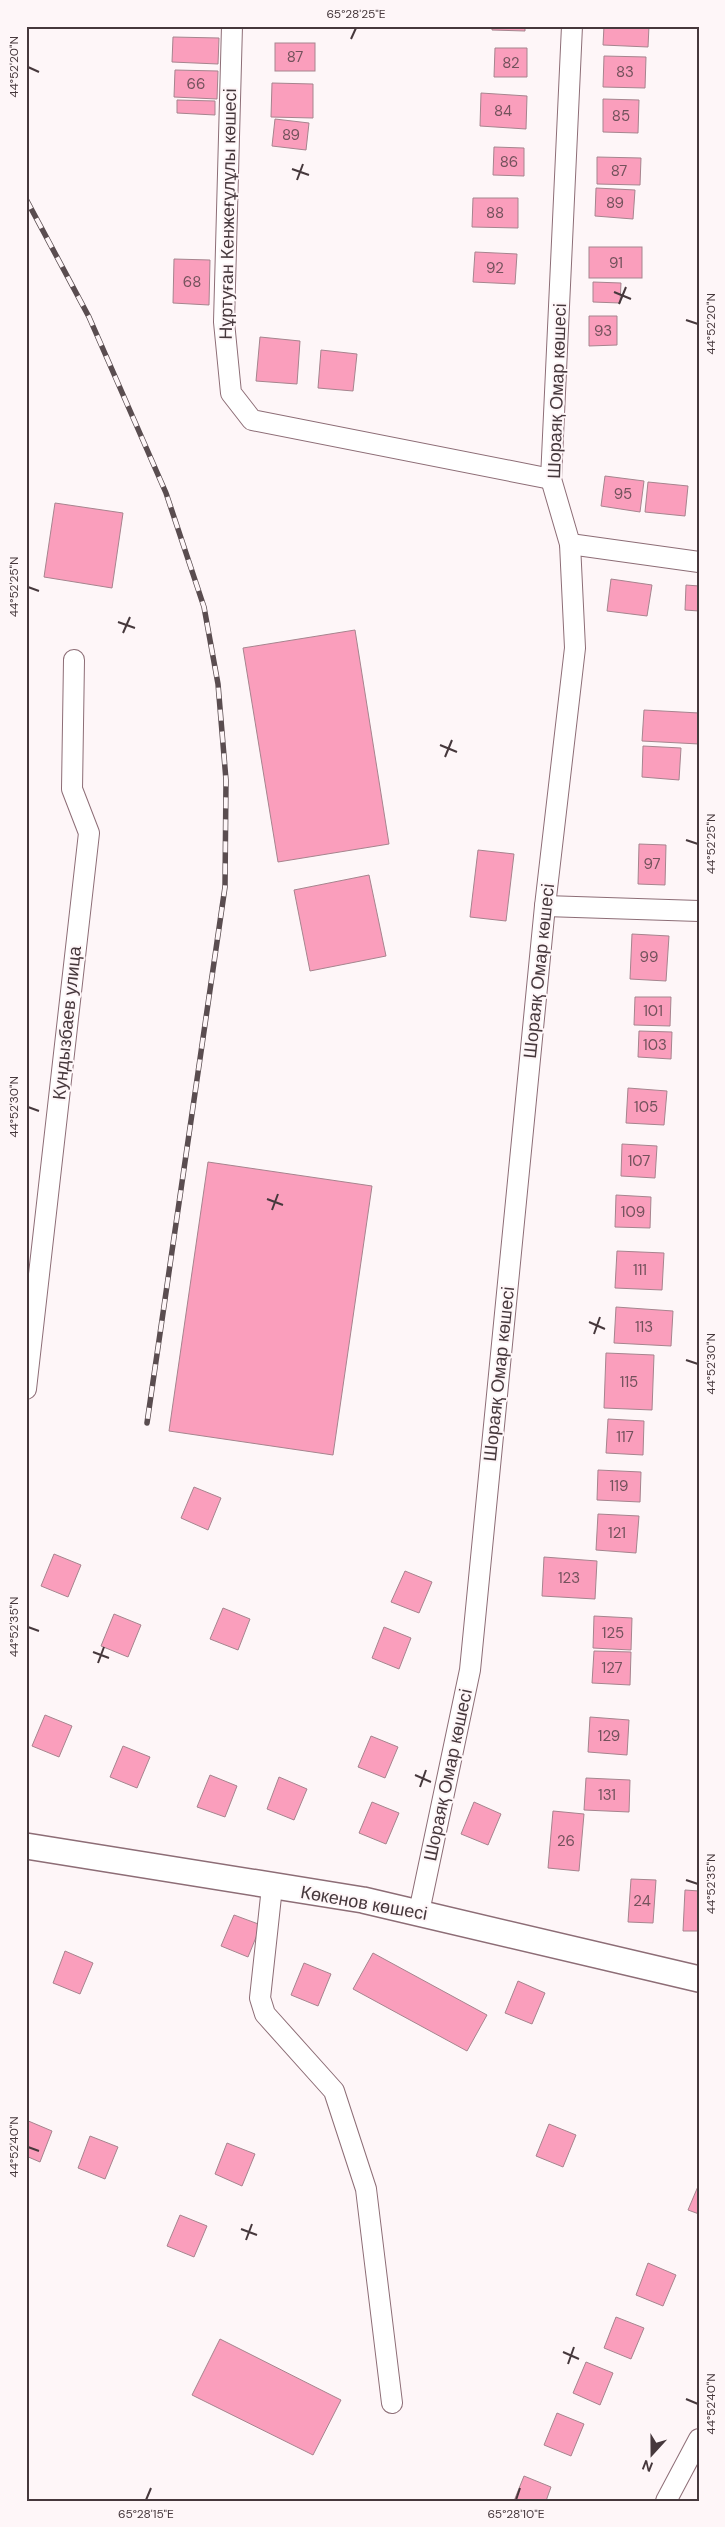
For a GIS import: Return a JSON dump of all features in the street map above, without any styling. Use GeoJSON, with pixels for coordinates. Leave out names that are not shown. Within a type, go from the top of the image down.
{"type":"FeatureCollection","features":[{"type":"Feature","properties":{"kind":"street","name":"Нұртуған Кенжеғұлұлы көшесі"},"geometry":{"type":"LineString","coordinates":[[232,26],[224,322],[231,393],[252,420],[551,479]]}},
{"type":"Feature","properties":{"kind":"street","name":"Шораяқ Омар көшесі"},"geometry":{"type":"LineString","coordinates":[[419,1912],[470,1670],[545,906],[575,648],[570,544],[551,479],[572,26]]}},
{"type":"Feature","properties":{"kind":"street"},"geometry":{"type":"LineString","coordinates":[[570,544],[699,562]]}},
{"type":"Feature","properties":{"kind":"street","name":"Кундызбаев улица"},"geometry":{"type":"LineString","coordinates":[[26,1388],[89,833],[72,788],[74,660]]}},
{"type":"Feature","properties":{"kind":"street"},"geometry":{"type":"LineString","coordinates":[[545,906],[699,911]]}},
{"type":"Feature","properties":{"kind":"street","name":"Көкенов көшесі"},"geometry":{"type":"LineString","coordinates":[[26,1846],[272,1887],[363,1900],[699,1979]]}},
{"type":"Feature","properties":{"kind":"street"},"geometry":{"type":"LineString","coordinates":[[272,1887],[260,1998],[265,2014],[334,2092],[337,2100],[366,2189],[392,2403]]}},
{"type":"Feature","properties":{"kind":"street"},"geometry":{"type":"LineString","coordinates":[[666,2501],[699,2439]]}},
{"type":"Feature","properties":{"kind":"building"},"geometry":{"type":"Polygon","coordinates":[[[492,26],[525,26],[525,31],[492,30],[492,26]]]}},
{"type":"Feature","properties":{"kind":"building"},"geometry":{"type":"Polygon","coordinates":[[[604,26],[649,26],[648,47],[603,45],[604,26]]]}},
{"type":"Feature","properties":{"kind":"building"},"geometry":{"type":"Polygon","coordinates":[[[173,37],[219,38],[218,64],[172,62],[173,37]]]}},
{"type":"Feature","properties":{"kind":"building"},"geometry":{"type":"Polygon","coordinates":[[[275,43],[315,43],[315,71],[275,71],[275,43]]]}},
{"type":"Feature","properties":{"kind":"building"},"geometry":{"type":"Polygon","coordinates":[[[495,48],[527,48],[527,77],[494,77],[495,48]]]}},
{"type":"Feature","properties":{"kind":"building"},"geometry":{"type":"Polygon","coordinates":[[[604,56],[646,57],[645,88],[603,87],[604,56]]]}},
{"type":"Feature","properties":{"kind":"building"},"geometry":{"type":"Polygon","coordinates":[[[175,70],[218,71],[217,99],[174,97],[175,70]]]}},
{"type":"Feature","properties":{"kind":"building"},"geometry":{"type":"Polygon","coordinates":[[[272,83],[313,84],[313,118],[271,117],[272,83]]]}},
{"type":"Feature","properties":{"kind":"building"},"geometry":{"type":"Polygon","coordinates":[[[481,93],[527,96],[526,129],[480,126],[481,93]]]}},
{"type":"Feature","properties":{"kind":"building"},"geometry":{"type":"Polygon","coordinates":[[[603,99],[639,100],[638,133],[603,132],[603,99]]]}},
{"type":"Feature","properties":{"kind":"building"},"geometry":{"type":"Polygon","coordinates":[[[177,100],[215,101],[215,115],[177,113],[177,100]]]}},
{"type":"Feature","properties":{"kind":"building"},"geometry":{"type":"Polygon","coordinates":[[[275,119],[309,123],[306,150],[272,146],[275,119]]]}},
{"type":"Feature","properties":{"kind":"building"},"geometry":{"type":"Polygon","coordinates":[[[494,147],[524,148],[524,176],[493,175],[494,147]]]}},
{"type":"Feature","properties":{"kind":"building"},"geometry":{"type":"Polygon","coordinates":[[[597,157],[641,158],[640,185],[597,184],[597,157]]]}},
{"type":"Feature","properties":{"kind":"building"},"geometry":{"type":"Polygon","coordinates":[[[596,188],[635,190],[633,219],[595,216],[596,188]]]}},
{"type":"Feature","properties":{"kind":"building"},"geometry":{"type":"Polygon","coordinates":[[[473,198],[518,198],[518,228],[472,227],[473,198]]]}},
{"type":"Feature","properties":{"kind":"building"},"geometry":{"type":"Polygon","coordinates":[[[589,247],[642,247],[642,278],[589,278],[589,247]]]}},
{"type":"Feature","properties":{"kind":"building"},"geometry":{"type":"Polygon","coordinates":[[[475,252],[517,254],[515,284],[473,282],[475,252]]]}},
{"type":"Feature","properties":{"kind":"building"},"geometry":{"type":"Polygon","coordinates":[[[174,259],[210,260],[209,305],[173,303],[174,259]]]}},
{"type":"Feature","properties":{"kind":"building"},"geometry":{"type":"Polygon","coordinates":[[[593,282],[621,283],[620,303],[593,302],[593,282]]]}},
{"type":"Feature","properties":{"kind":"building"},"geometry":{"type":"Polygon","coordinates":[[[589,316],[617,316],[617,345],[589,346],[589,316]]]}},
{"type":"Feature","properties":{"kind":"building"},"geometry":{"type":"Polygon","coordinates":[[[260,337],[300,341],[297,384],[256,381],[260,337]]]}},
{"type":"Feature","properties":{"kind":"building"},"geometry":{"type":"Polygon","coordinates":[[[321,350],[357,354],[353,391],[318,388],[321,350]]]}},
{"type":"Feature","properties":{"kind":"building"},"geometry":{"type":"Polygon","coordinates":[[[605,476],[644,481],[640,512],[601,506],[605,476]]]}},
{"type":"Feature","properties":{"kind":"building"},"geometry":{"type":"Polygon","coordinates":[[[648,482],[688,486],[685,516],[645,512],[648,482]]]}},
{"type":"Feature","properties":{"kind":"building"},"geometry":{"type":"Polygon","coordinates":[[[55,503],[123,513],[112,588],[44,577],[55,503]]]}},
{"type":"Feature","properties":{"kind":"building"},"geometry":{"type":"Polygon","coordinates":[[[611,579],[652,585],[647,616],[607,611],[611,579]]]}},
{"type":"Feature","properties":{"kind":"building"},"geometry":{"type":"Polygon","coordinates":[[[686,585],[699,586],[699,611],[685,610],[686,585]]]}},
{"type":"Feature","properties":{"kind":"building"},"geometry":{"type":"Polygon","coordinates":[[[355,630],[389,844],[278,862],[243,648],[355,630]]]}},
{"type":"Feature","properties":{"kind":"building"},"geometry":{"type":"Polygon","coordinates":[[[644,710],[699,713],[699,744],[642,741],[644,710]]]}},
{"type":"Feature","properties":{"kind":"building"},"geometry":{"type":"Polygon","coordinates":[[[643,746],[681,748],[679,780],[642,777],[643,746]]]}},
{"type":"Feature","properties":{"kind":"building"},"geometry":{"type":"Polygon","coordinates":[[[639,844],[666,845],[665,885],[638,884],[639,844]]]}},
{"type":"Feature","properties":{"kind":"building"},"geometry":{"type":"Polygon","coordinates":[[[478,850],[514,854],[506,921],[470,917],[478,850]]]}},
{"type":"Feature","properties":{"kind":"building"},"geometry":{"type":"Polygon","coordinates":[[[369,875],[386,956],[310,971],[294,890],[369,875]]]}},
{"type":"Feature","properties":{"kind":"building"},"geometry":{"type":"Polygon","coordinates":[[[632,934],[669,936],[666,981],[630,979],[632,934]]]}},
{"type":"Feature","properties":{"kind":"building"},"geometry":{"type":"Polygon","coordinates":[[[635,997],[671,997],[670,1026],[634,1025],[635,997]]]}},
{"type":"Feature","properties":{"kind":"building"},"geometry":{"type":"Polygon","coordinates":[[[639,1031],[672,1032],[671,1059],[638,1057],[639,1031]]]}},
{"type":"Feature","properties":{"kind":"building"},"geometry":{"type":"Polygon","coordinates":[[[628,1088],[667,1091],[664,1125],[626,1123],[628,1088]]]}},
{"type":"Feature","properties":{"kind":"building"},"geometry":{"type":"Polygon","coordinates":[[[622,1144],[657,1146],[655,1178],[621,1176],[622,1144]]]}},
{"type":"Feature","properties":{"kind":"building"},"geometry":{"type":"Polygon","coordinates":[[[208,1162],[372,1186],[333,1455],[169,1431],[208,1162]]]}},
{"type":"Feature","properties":{"kind":"building"},"geometry":{"type":"Polygon","coordinates":[[[616,1195],[651,1197],[650,1228],[615,1227],[616,1195]]]}},
{"type":"Feature","properties":{"kind":"building"},"geometry":{"type":"Polygon","coordinates":[[[617,1251],[664,1253],[662,1290],[615,1288],[617,1251]]]}},
{"type":"Feature","properties":{"kind":"building"},"geometry":{"type":"Polygon","coordinates":[[[616,1307],[673,1311],[671,1346],[614,1343],[616,1307]]]}},
{"type":"Feature","properties":{"kind":"building"},"geometry":{"type":"Polygon","coordinates":[[[606,1353],[654,1355],[652,1410],[604,1408],[606,1353]]]}},
{"type":"Feature","properties":{"kind":"building"},"geometry":{"type":"Polygon","coordinates":[[[608,1419],[644,1421],[643,1455],[606,1453],[608,1419]]]}},
{"type":"Feature","properties":{"kind":"building"},"geometry":{"type":"Polygon","coordinates":[[[598,1470],[641,1472],[640,1502],[597,1500],[598,1470]]]}},
{"type":"Feature","properties":{"kind":"building"},"geometry":{"type":"Polygon","coordinates":[[[194,1487],[221,1498],[208,1530],[181,1518],[194,1487]]]}},
{"type":"Feature","properties":{"kind":"building"},"geometry":{"type":"Polygon","coordinates":[[[598,1514],[639,1516],[636,1553],[596,1550],[598,1514]]]}},
{"type":"Feature","properties":{"kind":"building"},"geometry":{"type":"Polygon","coordinates":[[[54,1554],[81,1565],[68,1597],[41,1586],[54,1554]]]}},
{"type":"Feature","properties":{"kind":"building"},"geometry":{"type":"Polygon","coordinates":[[[544,1557],[597,1561],[595,1599],[542,1596],[544,1557]]]}},
{"type":"Feature","properties":{"kind":"building"},"geometry":{"type":"Polygon","coordinates":[[[405,1571],[432,1582],[419,1613],[391,1602],[405,1571]]]}},
{"type":"Feature","properties":{"kind":"building"},"geometry":{"type":"Polygon","coordinates":[[[223,1608],[250,1619],[238,1650],[210,1639],[223,1608]]]}},
{"type":"Feature","properties":{"kind":"building"},"geometry":{"type":"Polygon","coordinates":[[[114,1614],[141,1625],[128,1657],[101,1646],[114,1614]]]}},
{"type":"Feature","properties":{"kind":"building"},"geometry":{"type":"Polygon","coordinates":[[[594,1616],[632,1618],[631,1650],[593,1648],[594,1616]]]}},
{"type":"Feature","properties":{"kind":"building"},"geometry":{"type":"Polygon","coordinates":[[[384,1627],[411,1638],[399,1669],[372,1658],[384,1627]]]}},
{"type":"Feature","properties":{"kind":"building"},"geometry":{"type":"Polygon","coordinates":[[[594,1651],[631,1652],[630,1685],[592,1683],[594,1651]]]}},
{"type":"Feature","properties":{"kind":"building"},"geometry":{"type":"Polygon","coordinates":[[[45,1715],[72,1726],[59,1757],[32,1746],[45,1715]]]}},
{"type":"Feature","properties":{"kind":"building"},"geometry":{"type":"Polygon","coordinates":[[[590,1717],[629,1720],[627,1755],[588,1752],[590,1717]]]}},
{"type":"Feature","properties":{"kind":"building"},"geometry":{"type":"Polygon","coordinates":[[[371,1736],[398,1747],[385,1778],[358,1767],[371,1736]]]}},
{"type":"Feature","properties":{"kind":"building"},"geometry":{"type":"Polygon","coordinates":[[[123,1746],[150,1757],[137,1788],[110,1777],[123,1746]]]}},
{"type":"Feature","properties":{"kind":"building"},"geometry":{"type":"Polygon","coordinates":[[[210,1775],[237,1786],[225,1817],[197,1807],[210,1775]]]}},
{"type":"Feature","properties":{"kind":"building"},"geometry":{"type":"Polygon","coordinates":[[[279,1777],[307,1789],[294,1820],[267,1809],[279,1777]]]}},
{"type":"Feature","properties":{"kind":"building"},"geometry":{"type":"Polygon","coordinates":[[[586,1778],[630,1780],[629,1812],[584,1810],[586,1778]]]}},
{"type":"Feature","properties":{"kind":"building"},"geometry":{"type":"Polygon","coordinates":[[[372,1802],[399,1813],[386,1844],[359,1833],[372,1802]]]}},
{"type":"Feature","properties":{"kind":"building"},"geometry":{"type":"Polygon","coordinates":[[[474,1802],[501,1814],[488,1845],[461,1834],[474,1802]]]}},
{"type":"Feature","properties":{"kind":"building"},"geometry":{"type":"Polygon","coordinates":[[[553,1811],[584,1814],[579,1871],[548,1868],[553,1811]]]}},
{"type":"Feature","properties":{"kind":"building"},"geometry":{"type":"Polygon","coordinates":[[[631,1879],[656,1880],[653,1923],[628,1922],[631,1879]]]}},
{"type":"Feature","properties":{"kind":"building"},"geometry":{"type":"Polygon","coordinates":[[[685,1890],[699,1891],[699,1931],[683,1931],[685,1890]]]}},
{"type":"Feature","properties":{"kind":"building"},"geometry":{"type":"Polygon","coordinates":[[[234,1915],[261,1925],[248,1957],[221,1946],[234,1915]]]}},
{"type":"Feature","properties":{"kind":"building"},"geometry":{"type":"Polygon","coordinates":[[[65,1951],[93,1963],[80,1994],[53,1983],[65,1951]]]}},
{"type":"Feature","properties":{"kind":"building"},"geometry":{"type":"Polygon","coordinates":[[[373,1953],[487,2015],[467,2051],[353,1989],[373,1953]]]}},
{"type":"Feature","properties":{"kind":"building"},"geometry":{"type":"Polygon","coordinates":[[[304,1963],[331,1974],[318,2006],[291,1995],[304,1963]]]}},
{"type":"Feature","properties":{"kind":"building"},"geometry":{"type":"Polygon","coordinates":[[[518,1981],[545,1993],[532,2024],[505,2013],[518,1981]]]}},
{"type":"Feature","properties":{"kind":"building"},"geometry":{"type":"Polygon","coordinates":[[[26,2120],[52,2131],[40,2162],[26,2156],[26,2120]]]}},
{"type":"Feature","properties":{"kind":"building"},"geometry":{"type":"Polygon","coordinates":[[[549,2124],[576,2135],[563,2167],[536,2156],[549,2124]]]}},
{"type":"Feature","properties":{"kind":"building"},"geometry":{"type":"Polygon","coordinates":[[[90,2136],[118,2147],[105,2179],[78,2168],[90,2136]]]}},
{"type":"Feature","properties":{"kind":"building"},"geometry":{"type":"Polygon","coordinates":[[[227,2143],[255,2154],[242,2186],[215,2174],[227,2143]]]}},
{"type":"Feature","properties":{"kind":"building"},"geometry":{"type":"Polygon","coordinates":[[[699,2184],[699,2214],[688,2210],[699,2184]]]}},
{"type":"Feature","properties":{"kind":"building"},"geometry":{"type":"Polygon","coordinates":[[[180,2215],[207,2226],[194,2257],[167,2246],[180,2215]]]}},
{"type":"Feature","properties":{"kind":"building"},"geometry":{"type":"Polygon","coordinates":[[[648,2263],[676,2275],[663,2306],[636,2295],[648,2263]]]}},
{"type":"Feature","properties":{"kind":"building"},"geometry":{"type":"Polygon","coordinates":[[[616,2317],[644,2328],[631,2359],[604,2348],[616,2317]]]}},
{"type":"Feature","properties":{"kind":"building"},"geometry":{"type":"Polygon","coordinates":[[[220,2339],[341,2400],[313,2455],[192,2395],[220,2339]]]}},
{"type":"Feature","properties":{"kind":"building"},"geometry":{"type":"Polygon","coordinates":[[[586,2362],[613,2373],[600,2405],[573,2393],[586,2362]]]}},
{"type":"Feature","properties":{"kind":"building"},"geometry":{"type":"Polygon","coordinates":[[[557,2413],[584,2424],[571,2456],[544,2445],[557,2413]]]}},
{"type":"Feature","properties":{"kind":"building"},"geometry":{"type":"Polygon","coordinates":[[[524,2476],[551,2487],[546,2501],[514,2501],[524,2476]]]}},
{"type":"Feature","properties":{"kind":"railway"},"geometry":{"type":"LineString","coordinates":[[26,199],[89,317],[166,493],[204,607],[218,684],[226,780],[225,887],[147,1423]]}}]}
